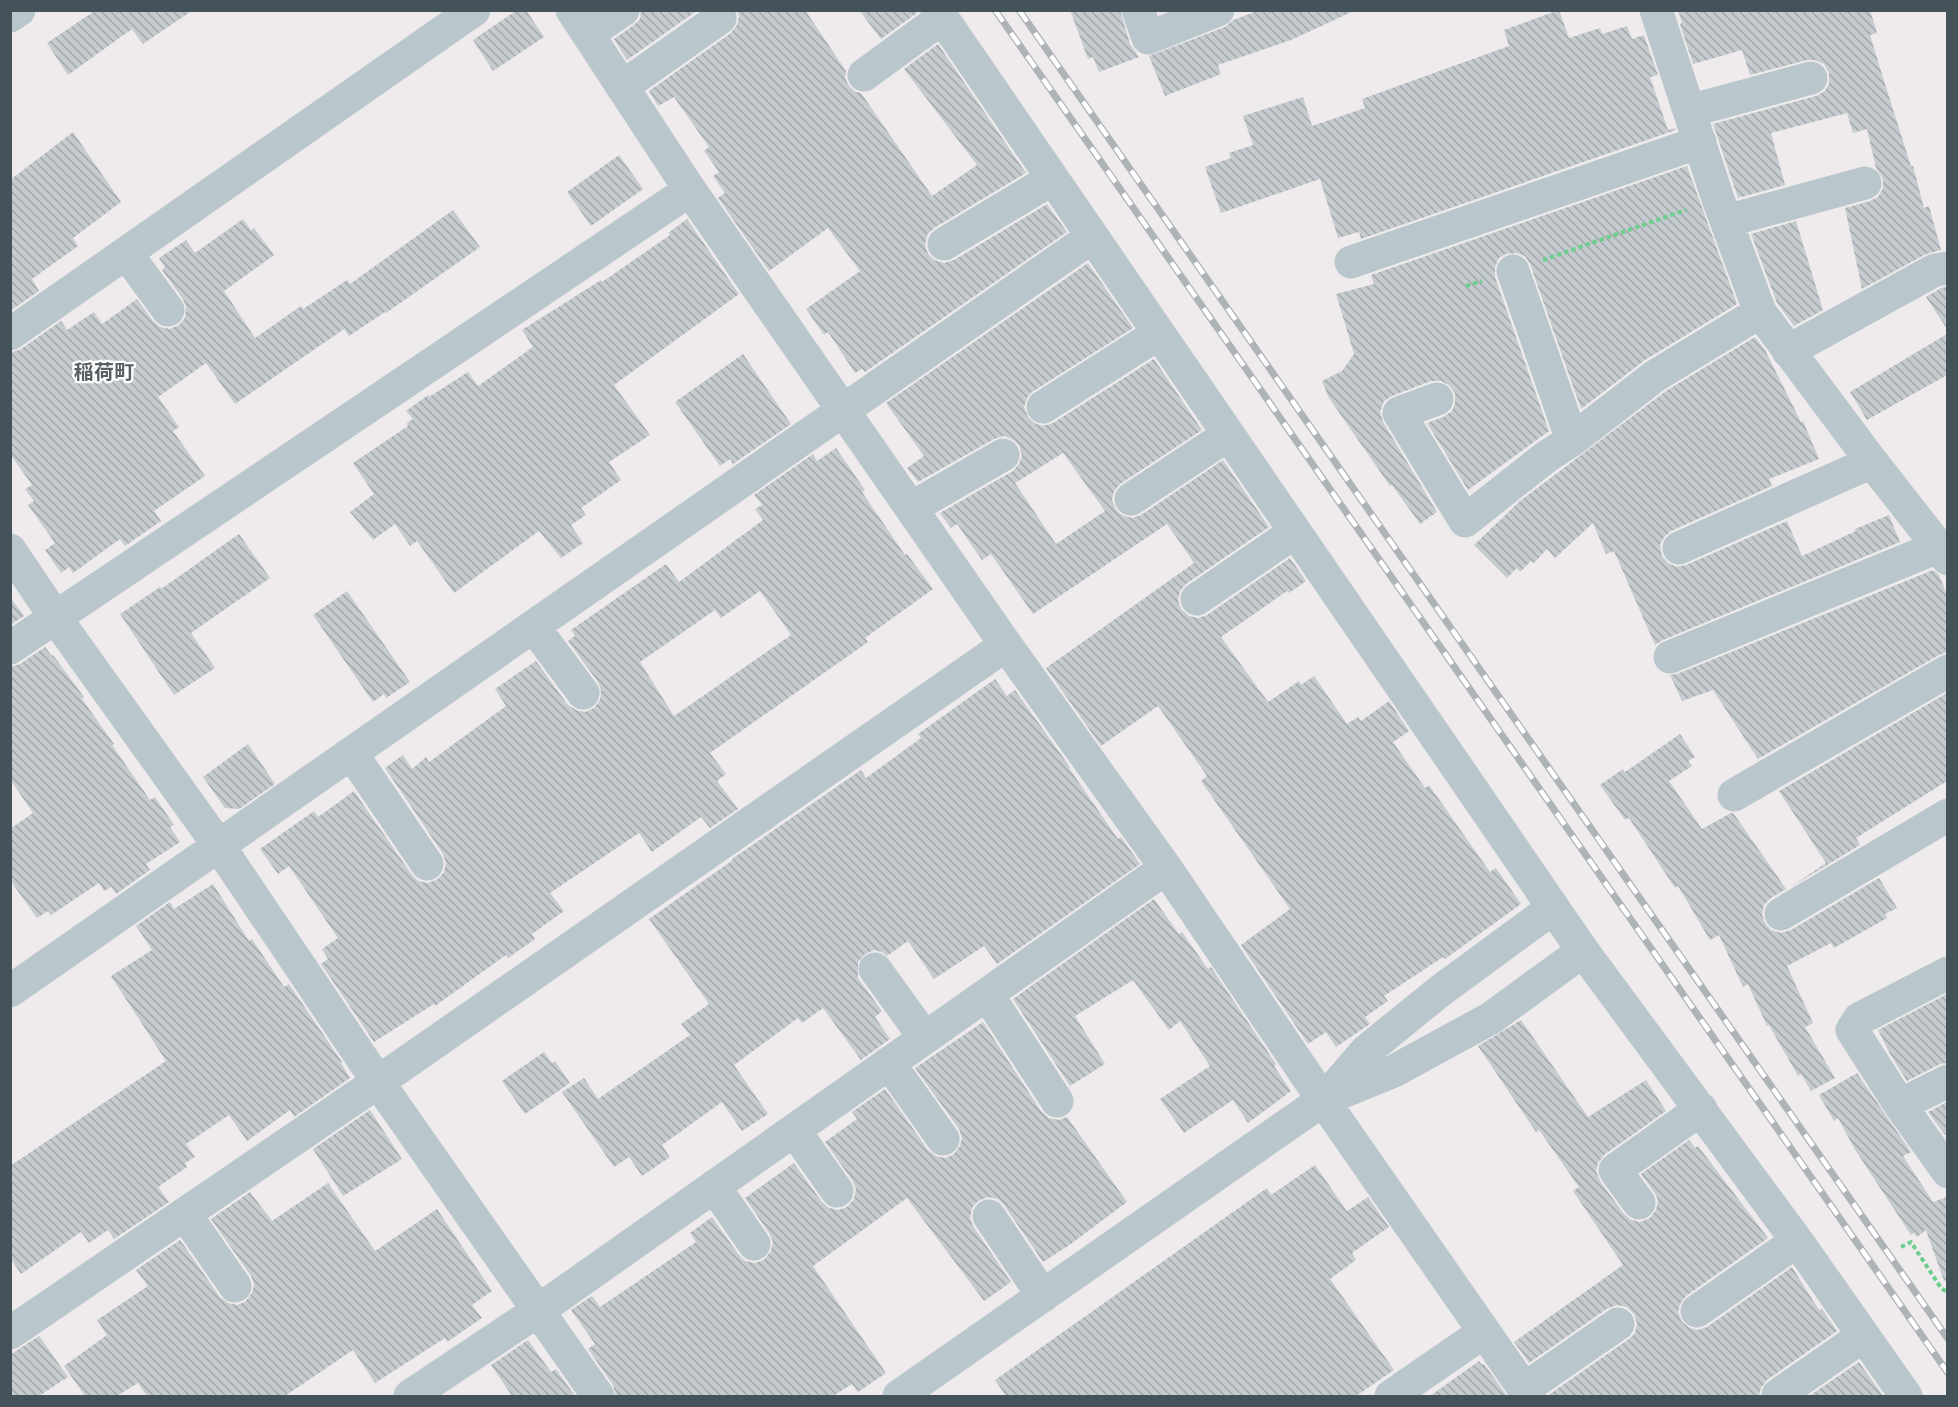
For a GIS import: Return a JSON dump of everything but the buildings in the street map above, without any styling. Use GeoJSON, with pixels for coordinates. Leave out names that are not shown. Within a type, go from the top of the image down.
{"type":"FeatureCollection","features":[{"type":"Feature","properties":{"kind":"street"},"geometry":{"type":"LineString","coordinates":[[10,16],[19,10]]}},
{"type":"Feature","properties":{"kind":"street"},"geometry":{"type":"LineString","coordinates":[[10,334],[474,10]]}},
{"type":"Feature","properties":{"kind":"street"},"geometry":{"type":"LineString","coordinates":[[623,10],[580,22],[690,190],[1006,645],[1166,868],[1526,1393],[1618,1324]]}},
{"type":"Feature","properties":{"kind":"street"},"geometry":{"type":"LineString","coordinates":[[1138,10],[1148,39],[1218,10]]}},
{"type":"Feature","properties":{"kind":"street"},"geometry":{"type":"LineString","coordinates":[[1656,10],[1722,210],[1760,312],[1943,553],[1671,657]]}},
{"type":"Feature","properties":{"kind":"street"},"geometry":{"type":"LineString","coordinates":[[864,75],[939,14],[1583,951],[1797,1241],[1906,1396]]}},
{"type":"Feature","properties":{"kind":"street"},"geometry":{"type":"LineString","coordinates":[[622,87],[720,18]]}},
{"type":"Feature","properties":{"kind":"street"},"geometry":{"type":"LineString","coordinates":[[1689,111],[1811,78]]}},
{"type":"Feature","properties":{"kind":"street"},"geometry":{"type":"LineString","coordinates":[[1351,262],[1700,142]]}},
{"type":"Feature","properties":{"kind":"street"},"geometry":{"type":"LineString","coordinates":[[944,244],[1052,178]]}},
{"type":"Feature","properties":{"kind":"street"},"geometry":{"type":"LineString","coordinates":[[1722,210],[1865,183]]}},
{"type":"Feature","properties":{"kind":"street"},"geometry":{"type":"LineString","coordinates":[[10,648],[690,190]]}},
{"type":"Feature","properties":{"kind":"street"},"geometry":{"type":"LineString","coordinates":[[10,991],[1092,237]]}},
{"type":"Feature","properties":{"kind":"street"},"geometry":{"type":"LineString","coordinates":[[126,254],[168,310]]}},
{"type":"Feature","properties":{"kind":"street"},"geometry":{"type":"LineString","coordinates":[[1788,351],[1935,270],[1947,268]]}},
{"type":"Feature","properties":{"kind":"street"},"geometry":{"type":"LineString","coordinates":[[1513,271],[1572,440]]}},
{"type":"Feature","properties":{"kind":"street"},"geometry":{"type":"LineString","coordinates":[[1437,399],[1399,413],[1465,521],[1546,457],[1656,376],[1760,312]]}},
{"type":"Feature","properties":{"kind":"street"},"geometry":{"type":"LineString","coordinates":[[1043,407],[1158,334]]}},
{"type":"Feature","properties":{"kind":"street"},"geometry":{"type":"LineString","coordinates":[[1131,499],[1228,435]]}},
{"type":"Feature","properties":{"kind":"street"},"geometry":{"type":"LineString","coordinates":[[911,508],[1003,455]]}},
{"type":"Feature","properties":{"kind":"street"},"geometry":{"type":"LineString","coordinates":[[1679,548],[1872,462]]}},
{"type":"Feature","properties":{"kind":"street"},"geometry":{"type":"LineString","coordinates":[[1197,599],[1295,532]]}},
{"type":"Feature","properties":{"kind":"street"},"geometry":{"type":"LineString","coordinates":[[10,550],[219,846],[378,1082],[598,1396]]}},
{"type":"Feature","properties":{"kind":"street"},"geometry":{"type":"LineString","coordinates":[[534,627],[583,693]]}},
{"type":"Feature","properties":{"kind":"street"},"geometry":{"type":"LineString","coordinates":[[10,1333],[378,1082],[1006,645]]}},
{"type":"Feature","properties":{"kind":"street"},"geometry":{"type":"LineString","coordinates":[[1734,795],[1947,671]]}},
{"type":"Feature","properties":{"kind":"street"},"geometry":{"type":"LineString","coordinates":[[352,754],[427,864]]}},
{"type":"Feature","properties":{"kind":"street"},"geometry":{"type":"LineString","coordinates":[[1781,914],[1947,815]]}},
{"type":"Feature","properties":{"kind":"street"},"geometry":{"type":"LineString","coordinates":[[410,1396],[539,1310],[1166,868]]}},
{"type":"Feature","properties":{"kind":"street"},"geometry":{"type":"LineString","coordinates":[[1323,1100],[1366,1051],[1440,991],[1553,908]]}},
{"type":"Feature","properties":{"kind":"street"},"geometry":{"type":"LineString","coordinates":[[899,1396],[1323,1100],[1394,1071],[1491,1018],[1583,951]]}},
{"type":"Feature","properties":{"kind":"street"},"geometry":{"type":"LineString","coordinates":[[875,969],[925,1038]]}},
{"type":"Feature","properties":{"kind":"street"},"geometry":{"type":"LineString","coordinates":[[1947,973],[1858,1019],[1852,1030],[1900,1105],[1947,1172]]}},
{"type":"Feature","properties":{"kind":"street"},"geometry":{"type":"LineString","coordinates":[[987,994],[1057,1101]]}},
{"type":"Feature","properties":{"kind":"street"},"geometry":{"type":"LineString","coordinates":[[889,1063],[943,1139]]}},
{"type":"Feature","properties":{"kind":"street"},"geometry":{"type":"LineString","coordinates":[[1900,1105],[1947,1081]]}},
{"type":"Feature","properties":{"kind":"street"},"geometry":{"type":"LineString","coordinates":[[1639,1203],[1615,1170],[1701,1109]]}},
{"type":"Feature","properties":{"kind":"street"},"geometry":{"type":"LineString","coordinates":[[794,1130],[837,1191]]}},
{"type":"Feature","properties":{"kind":"street"},"geometry":{"type":"LineString","coordinates":[[714,1186],[754,1244]]}},
{"type":"Feature","properties":{"kind":"street"},"geometry":{"type":"LineString","coordinates":[[185,1214],[235,1286]]}},
{"type":"Feature","properties":{"kind":"street"},"geometry":{"type":"LineString","coordinates":[[988,1216],[1043,1296]]}},
{"type":"Feature","properties":{"kind":"street"},"geometry":{"type":"LineString","coordinates":[[1697,1311],[1797,1241]]}},
{"type":"Feature","properties":{"kind":"street"},"geometry":{"type":"LineString","coordinates":[[1391,1396],[1484,1332]]}},
{"type":"Feature","properties":{"kind":"street"},"geometry":{"type":"LineString","coordinates":[[1778,1395],[1863,1336]]}},
{"type":"Feature","properties":{"kind":"path"},"geometry":{"type":"LineString","coordinates":[[1466,286],[1722,210]]}},
{"type":"Feature","properties":{"kind":"path"},"geometry":{"type":"LineString","coordinates":[[1901,1247],[1911,1242],[1941,1288],[1947,1293]]}},
{"type":"Feature","properties":{"kind":"railway"},"geometry":{"type":"LineString","coordinates":[[995,10],[1948,1373]]}},
{"type":"Feature","properties":{"kind":"railway"},"geometry":{"type":"LineString","coordinates":[[1019,10],[1948,1339]]}},
{"type":"Feature","properties":{"kind":"district","name":"稲荷町"},"geometry":{"type":"Point","coordinates":[104,371]}}]}
